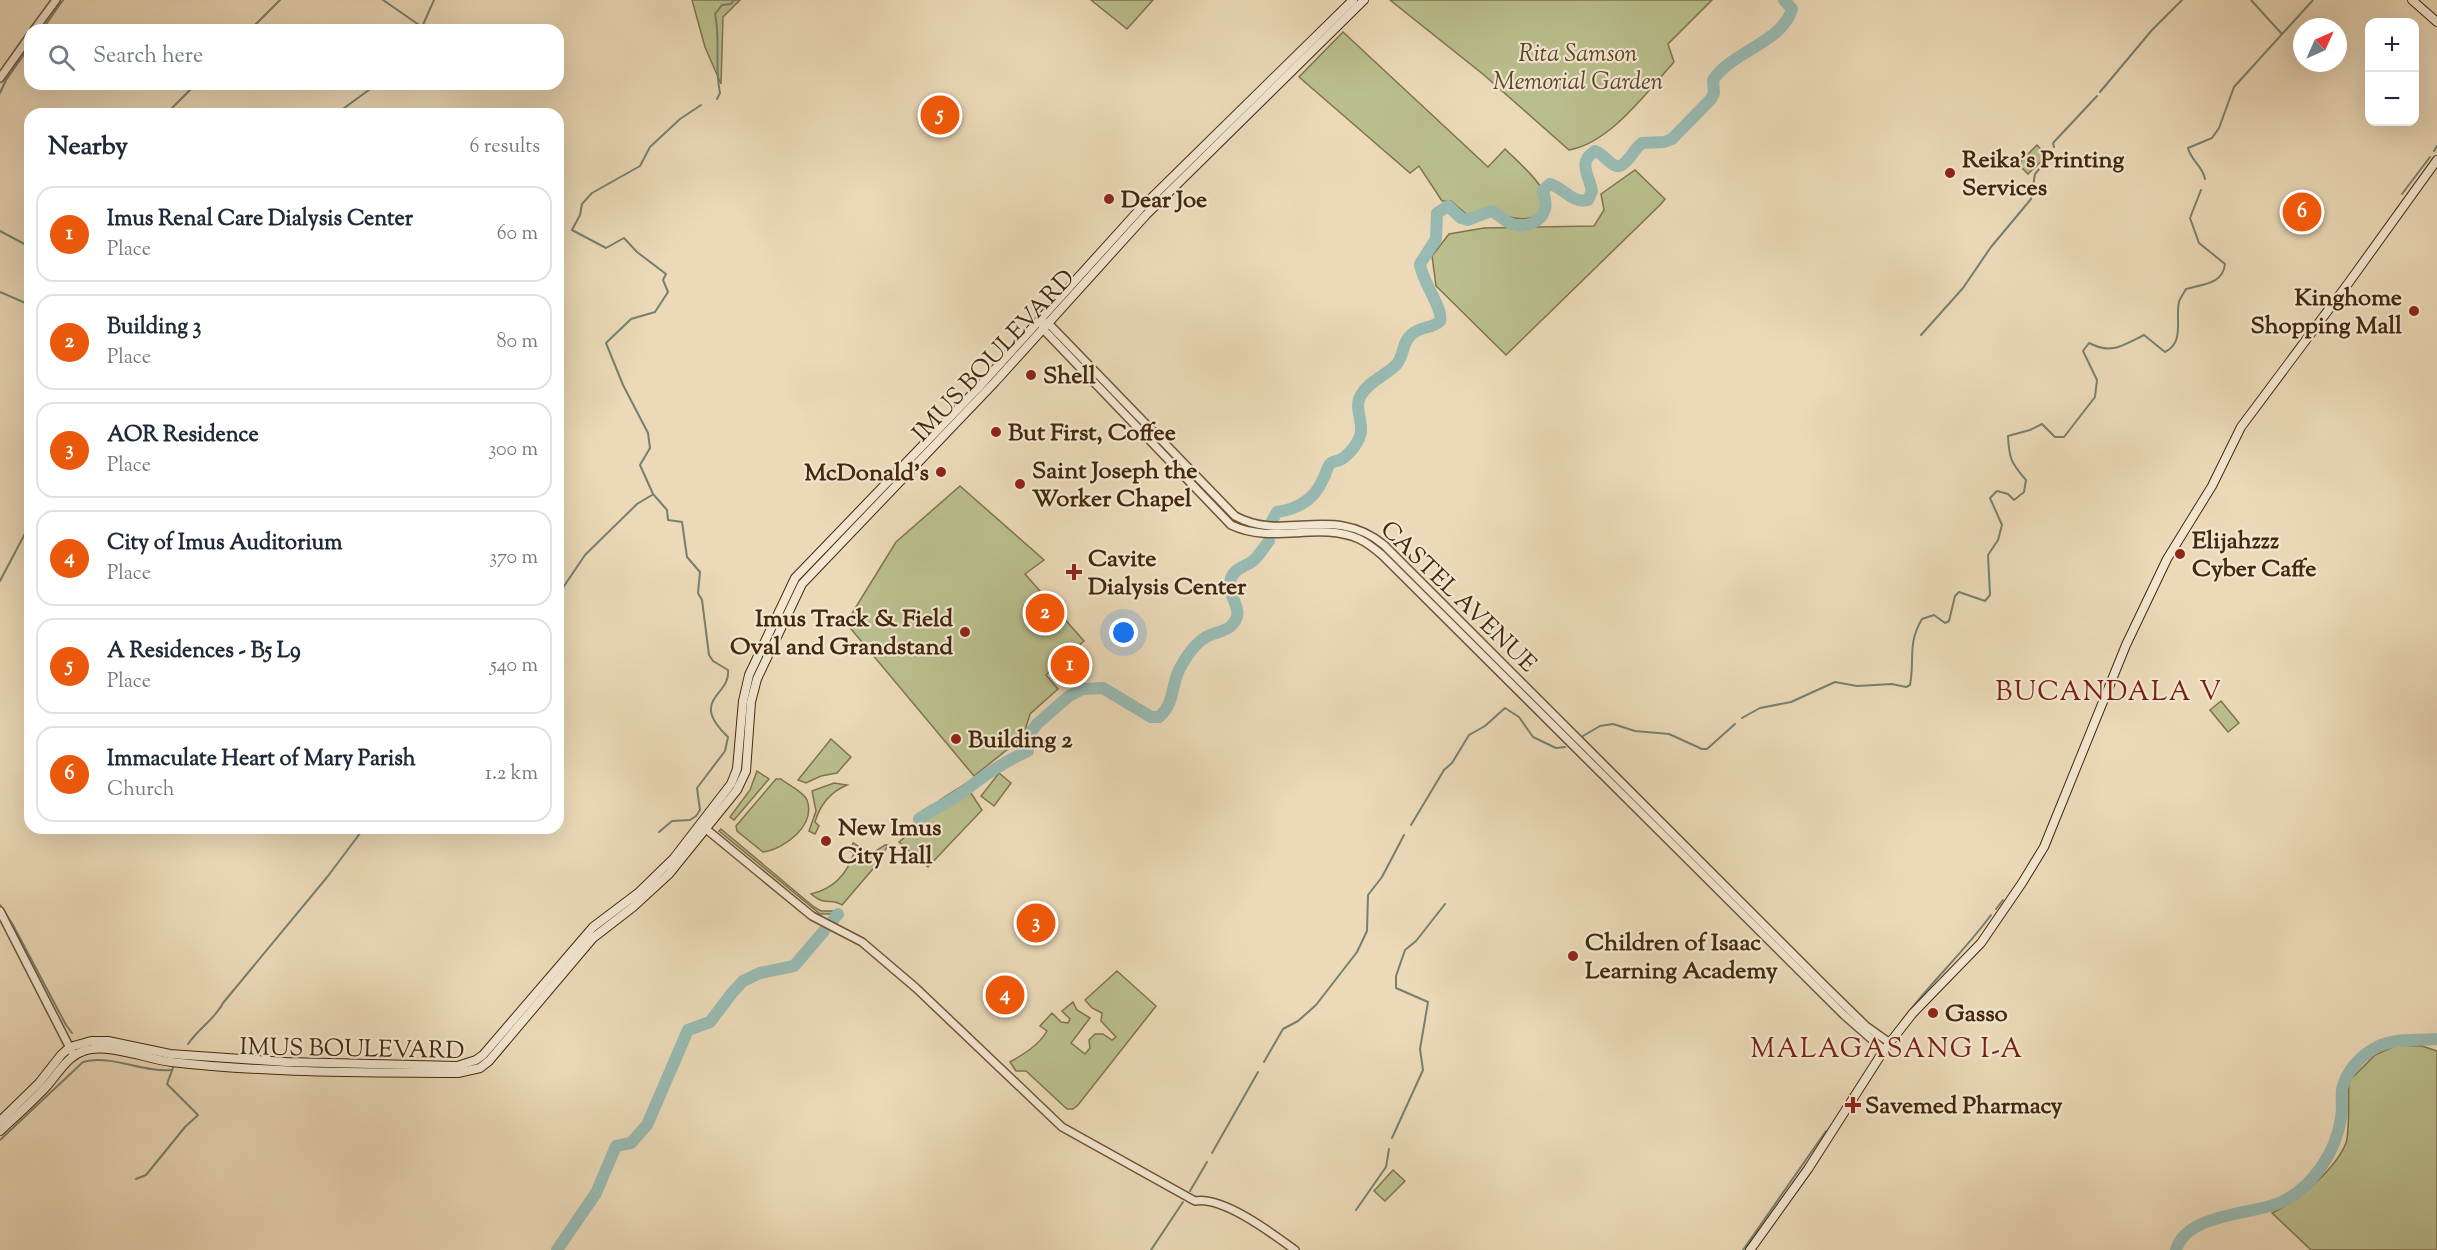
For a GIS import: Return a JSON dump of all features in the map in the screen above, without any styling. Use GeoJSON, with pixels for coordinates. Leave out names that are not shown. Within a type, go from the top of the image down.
{"type":"FeatureCollection","features":[{"type":"Feature","properties":{"kind":"main road","name":"IMUS BOULEVARD"},"geometry":{"type":"LineString","coordinates":[[70,1047],[80,1042],[99,1040],[170,1054],[286,1062],[456,1066],[476,1060],[491,1046],[593,927],[638,893],[669,863],[731,784],[737,769],[743,701],[749,675],[795,578],[1041,321],[1140,209],[1353,0]]}},
{"type":"Feature","properties":{"kind":"main road","name":"IMUS BOULEVARD"},"geometry":{"type":"LineString","coordinates":[[74,1056],[82,1051],[99,1049],[169,1062],[285,1071],[458,1073],[480,1068],[498,1052],[593,938],[654,890],[680,863],[743,781],[754,690],[762,667],[802,584],[1047,327],[1146,215],[1364,0]]}},
{"type":"Feature","properties":{"kind":"main road"},"geometry":{"type":"LineString","coordinates":[[2412,0],[2437,22]]}},
{"type":"Feature","properties":{"kind":"main road"},"geometry":{"type":"LineString","coordinates":[[1750,1250],[1808,1169],[1887,1047],[1913,1013],[1981,943],[2022,883],[2048,837],[2126,645],[2167,558],[2204,500],[2241,427],[2437,160]]}},
{"type":"Feature","properties":{"kind":"main road"},"geometry":{"type":"LineString","coordinates":[[0,1120],[39,1083],[70,1047]]}},
{"type":"Feature","properties":{"kind":"main road"},"geometry":{"type":"LineString","coordinates":[[0,1131],[44,1089],[74,1056]]}},
{"type":"Feature","properties":{"kind":"street"},"geometry":{"type":"LineString","coordinates":[[38,24],[56,0]]}},
{"type":"Feature","properties":{"kind":"street"},"geometry":{"type":"LineString","coordinates":[[0,78],[24,44]]}},
{"type":"Feature","properties":{"kind":"street","name":"CASTEL AVENUE"},"geometry":{"type":"LineString","coordinates":[[1041,321],[1232,525],[1267,534],[1322,532],[1339,534],[1359,539],[1382,555],[1844,1015],[1887,1047]]}},
{"type":"Feature","properties":{"kind":"street"},"geometry":{"type":"LineString","coordinates":[[706,829],[812,916],[862,942],[924,996],[1062,1127],[1195,1201],[1207,1200],[1247,1217],[1295,1250]]}},
{"type":"Feature","properties":{"kind":"street"},"geometry":{"type":"LineString","coordinates":[[0,911],[74,1056]]}},
{"type":"Feature","properties":{"kind":"green space"},"geometry":{"type":"Polygon","coordinates":[[[692,0],[740,0],[723,17],[721,84],[705,47],[692,0]]]}},
{"type":"Feature","properties":{"kind":"green space"},"geometry":{"type":"Polygon","coordinates":[[[1091,0],[1153,0],[1127,29],[1091,0]]]}},
{"type":"Feature","properties":{"kind":"green space","name":"Rita Samson Memorial Garden"},"geometry":{"type":"Polygon","coordinates":[[[1390,0],[1712,0],[1668,44],[1674,62],[1627,115],[1599,138],[1569,150],[1484,75],[1390,0]]]}},
{"type":"Feature","properties":{"kind":"green space"},"geometry":{"type":"Polygon","coordinates":[[[1343,32],[1488,167],[1505,149],[1530,173],[1541,188],[1543,204],[1538,214],[1526,219],[1518,219],[1494,207],[1482,210],[1471,218],[1451,201],[1442,201],[1419,166],[1410,173],[1299,77],[1343,32]]]}},
{"type":"Feature","properties":{"kind":"green space"},"geometry":{"type":"Polygon","coordinates":[[[2037,145],[2047,156],[2028,174],[2018,164],[2037,145]]]}},
{"type":"Feature","properties":{"kind":"green space"},"geometry":{"type":"Polygon","coordinates":[[[1635,170],[1665,199],[1506,355],[1436,286],[1432,256],[1449,234],[1484,228],[1594,226],[1604,210],[1601,194],[1635,170]]]}},
{"type":"Feature","properties":{"kind":"green space","name":"Imus Track & Field Oval and Grandstand"},"geometry":{"type":"Polygon","coordinates":[[[960,486],[1044,560],[1025,574],[1084,641],[1046,675],[1058,689],[1030,714],[1023,737],[974,776],[846,623],[896,542],[960,486]]]}},
{"type":"Feature","properties":{"kind":"green space"},"geometry":{"type":"Polygon","coordinates":[[[2221,701],[2239,723],[2228,732],[2210,710],[2221,701]]]}},
{"type":"Feature","properties":{"kind":"green space"},"geometry":{"type":"Polygon","coordinates":[[[831,739],[851,757],[837,773],[821,776],[806,783],[798,780],[831,739]]]}},
{"type":"Feature","properties":{"kind":"green space"},"geometry":{"type":"Polygon","coordinates":[[[757,771],[769,779],[734,820],[730,817],[750,790],[757,771]]]}},
{"type":"Feature","properties":{"kind":"green space"},"geometry":{"type":"Polygon","coordinates":[[[999,773],[1011,783],[994,806],[981,796],[999,773]]]}},
{"type":"Feature","properties":{"kind":"green space"},"geometry":{"type":"Polygon","coordinates":[[[776,779],[781,779],[799,791],[807,800],[809,809],[803,827],[797,834],[780,846],[763,852],[737,831],[736,826],[776,779]]]}},
{"type":"Feature","properties":{"kind":"green space"},"geometry":{"type":"Polygon","coordinates":[[[834,783],[847,785],[831,795],[823,805],[815,822],[819,826],[815,834],[809,831],[816,811],[812,791],[834,783]]]}},
{"type":"Feature","properties":{"kind":"green space"},"geometry":{"type":"Polygon","coordinates":[[[965,784],[982,810],[928,867],[899,842],[943,805],[940,800],[965,784]]]}},
{"type":"Feature","properties":{"kind":"green space"},"geometry":{"type":"Polygon","coordinates":[[[721,829],[814,907],[821,911],[836,911],[834,914],[820,914],[719,831],[721,829]]]}},
{"type":"Feature","properties":{"kind":"green space"},"geometry":{"type":"Polygon","coordinates":[[[853,843],[871,854],[888,845],[878,863],[842,905],[816,898],[811,894],[826,888],[843,874],[854,853],[850,851],[853,843]]]}},
{"type":"Feature","properties":{"kind":"green space"},"geometry":{"type":"Polygon","coordinates":[[[1117,971],[1156,1006],[1078,1105],[1073,1109],[1067,1109],[1026,1071],[1016,1071],[1010,1062],[1040,1041],[1047,1031],[1040,1026],[1052,1013],[1061,1022],[1068,1023],[1070,1019],[1062,1011],[1073,1002],[1077,1010],[1090,1018],[1071,1043],[1085,1054],[1090,1048],[1089,1040],[1095,1034],[1103,1034],[1112,1040],[1116,1037],[1101,1021],[1102,1013],[1092,1008],[1085,1000],[1117,971]]]}},
{"type":"Feature","properties":{"kind":"green space"},"geometry":{"type":"Polygon","coordinates":[[[2397,1045],[2422,1046],[2437,1051],[2437,1250],[2311,1250],[2272,1213],[2304,1193],[2333,1164],[2341,1153],[2347,1138],[2349,1081],[2375,1055],[2397,1045]]]}},
{"type":"Feature","properties":{"kind":"green space"},"geometry":{"type":"Polygon","coordinates":[[[1393,1170],[1405,1181],[1385,1201],[1374,1191],[1393,1170]]]}},
{"type":"Feature","properties":{"kind":"waterway"},"geometry":{"type":"LineString","coordinates":[[46,24],[63,0]]}},
{"type":"Feature","properties":{"kind":"waterway"},"geometry":{"type":"LineString","coordinates":[[256,24],[280,0]]}},
{"type":"Feature","properties":{"kind":"waterway"},"geometry":{"type":"LineString","coordinates":[[383,0],[418,24]]}},
{"type":"Feature","properties":{"kind":"waterway"},"geometry":{"type":"LineString","coordinates":[[423,24],[434,0]]}},
{"type":"Feature","properties":{"kind":"waterway"},"geometry":{"type":"LineString","coordinates":[[717,99],[720,93],[715,14],[722,5],[731,4],[734,0]]}},
{"type":"Feature","properties":{"kind":"waterway"},"geometry":{"type":"LineString","coordinates":[[1272,521],[1277,512],[1305,502],[1320,486],[1330,464],[1350,452],[1359,439],[1361,431],[1358,408],[1361,395],[1368,386],[1396,365],[1406,341],[1412,334],[1440,321],[1439,310],[1420,264],[1436,239],[1437,213],[1448,206],[1461,218],[1468,220],[1491,211],[1519,226],[1533,223],[1541,217],[1546,204],[1543,190],[1550,184],[1573,198],[1588,200],[1592,191],[1585,164],[1590,155],[1595,151],[1615,166],[1619,166],[1625,163],[1642,143],[1664,142],[1672,139],[1711,99],[1714,93],[1713,80],[1721,70],[1768,39],[1787,21],[1792,9],[1784,0]]}},
{"type":"Feature","properties":{"kind":"waterway"},"geometry":{"type":"LineString","coordinates":[[2100,92],[2152,30],[2182,0]]}},
{"type":"Feature","properties":{"kind":"waterway"},"geometry":{"type":"LineString","coordinates":[[2251,0],[2281,33]]}},
{"type":"Feature","properties":{"kind":"waterway"},"geometry":{"type":"LineString","coordinates":[[2205,179],[2188,148],[2212,138],[2219,128],[2234,87],[2313,0]]}},
{"type":"Feature","properties":{"kind":"waterway"},"geometry":{"type":"LineString","coordinates":[[0,93],[24,54]]}},
{"type":"Feature","properties":{"kind":"waterway"},"geometry":{"type":"LineString","coordinates":[[172,108],[190,90]]}},
{"type":"Feature","properties":{"kind":"waterway"},"geometry":{"type":"LineString","coordinates":[[344,108],[369,90]]}},
{"type":"Feature","properties":{"kind":"waterway"},"geometry":{"type":"LineString","coordinates":[[2054,147],[2053,143],[2097,96]]}},
{"type":"Feature","properties":{"kind":"waterway"},"geometry":{"type":"LineString","coordinates":[[659,832],[672,821],[690,820],[700,810],[697,788],[725,751],[728,737],[717,724],[711,706],[724,686],[728,670],[713,661],[709,655],[702,600],[698,593],[700,572],[687,557],[682,522],[668,520],[667,510],[653,494],[640,465],[650,448],[648,433],[623,385],[606,343],[631,319],[655,312],[668,292],[663,280],[666,274],[637,252],[624,238],[606,248],[572,230],[580,215],[582,204],[592,193],[640,166],[650,147],[680,119],[701,105]]}},
{"type":"Feature","properties":{"kind":"waterway"},"geometry":{"type":"LineString","coordinates":[[2434,151],[2437,146]]}},
{"type":"Feature","properties":{"kind":"waterway"},"geometry":{"type":"LineString","coordinates":[[1921,335],[1963,288],[1991,247],[2031,199],[2035,174],[2052,154]]}},
{"type":"Feature","properties":{"kind":"waterway"},"geometry":{"type":"LineString","coordinates":[[2402,194],[2430,157]]}},
{"type":"Feature","properties":{"kind":"waterway"},"geometry":{"type":"LineString","coordinates":[[1742,718],[1760,708],[1791,702],[1835,682],[1857,686],[1892,684],[1906,687],[1910,685],[1913,644],[1922,619],[1934,615],[1945,623],[1949,621],[1955,596],[1959,592],[1985,601],[1990,595],[1988,555],[1998,540],[2002,525],[1990,498],[1997,491],[2008,494],[2014,500],[2024,492],[2026,480],[2012,460],[2008,436],[2042,424],[2055,437],[2064,437],[2095,397],[2097,380],[2083,351],[2089,343],[2097,347],[2111,348],[2144,335],[2165,352],[2171,348],[2177,337],[2179,302],[2186,289],[2211,282],[2223,271],[2225,264],[2199,243],[2190,218],[2201,190]]}},
{"type":"Feature","properties":{"kind":"waterway"},"geometry":{"type":"LineString","coordinates":[[0,231],[24,244]]}},
{"type":"Feature","properties":{"kind":"waterway"},"geometry":{"type":"LineString","coordinates":[[0,292],[24,302]]}},
{"type":"Feature","properties":{"kind":"waterway"},"geometry":{"type":"LineString","coordinates":[[564,586],[585,555],[637,504],[652,495]]}},
{"type":"Feature","properties":{"kind":"waterway"},"geometry":{"type":"LineString","coordinates":[[0,581],[24,535]]}},
{"type":"Feature","properties":{"kind":"waterway"},"geometry":{"type":"LineString","coordinates":[[919,819],[955,798],[1001,765],[1028,751],[1031,732],[1037,724],[1069,696],[1083,689],[1103,688],[1151,717],[1159,717],[1168,706],[1177,674],[1192,649],[1200,641],[1227,629],[1235,621],[1237,610],[1230,589],[1231,578],[1236,571],[1255,559],[1269,541]]}},
{"type":"Feature","properties":{"kind":"waterway"},"geometry":{"type":"LineString","coordinates":[[1411,825],[1444,770],[1452,763],[1469,735],[1485,726],[1505,708],[1519,717],[1533,737],[1556,748],[1565,747]]}},
{"type":"Feature","properties":{"kind":"waterway"},"geometry":{"type":"LineString","coordinates":[[1583,736],[1600,726],[1613,724],[1635,731],[1669,734],[1702,749],[1707,749],[1735,724]]}},
{"type":"Feature","properties":{"kind":"waterway"},"geometry":{"type":"LineString","coordinates":[[188,1044],[216,1014],[360,834]]}},
{"type":"Feature","properties":{"kind":"waterway"},"geometry":{"type":"LineString","coordinates":[[1264,1062],[1283,1029],[1298,1021],[1316,1005],[1357,952],[1367,931],[1368,895],[1382,877],[1404,835]]}},
{"type":"Feature","properties":{"kind":"waterway"},"geometry":{"type":"LineString","coordinates":[[1996,909],[2003,900]]}},
{"type":"Feature","properties":{"kind":"waterway"},"geometry":{"type":"LineString","coordinates":[[1392,1138],[1423,1070],[1420,1049],[1428,1002],[1396,988],[1396,976],[1405,950],[1416,941],[1445,904]]}},
{"type":"Feature","properties":{"kind":"waterway"},"geometry":{"type":"LineString","coordinates":[[0,905],[72,1033]]}},
{"type":"Feature","properties":{"kind":"waterway"},"geometry":{"type":"LineString","coordinates":[[833,920],[838,914]]}},
{"type":"Feature","properties":{"kind":"waterway"},"geometry":{"type":"LineString","coordinates":[[1901,1022],[1991,915]]}},
{"type":"Feature","properties":{"kind":"waterway"},"geometry":{"type":"LineString","coordinates":[[557,1250],[596,1193],[616,1146],[631,1143],[647,1125],[688,1030],[710,1022],[743,981],[760,973],[794,966],[824,931]]}},
{"type":"Feature","properties":{"kind":"waterway"},"geometry":{"type":"LineString","coordinates":[[2176,1250],[2182,1238],[2205,1222],[2279,1203],[2291,1197],[2312,1179],[2334,1144],[2342,1115],[2344,1084],[2350,1071],[2364,1056],[2375,1048],[2390,1042],[2437,1039]]}},
{"type":"Feature","properties":{"kind":"waterway"},"geometry":{"type":"LineString","coordinates":[[0,1140],[83,1062],[104,1060],[150,1069],[171,1070]]}},
{"type":"Feature","properties":{"kind":"waterway"},"geometry":{"type":"LineString","coordinates":[[136,1179],[146,1175],[185,1127],[198,1115],[167,1084],[174,1065]]}},
{"type":"Feature","properties":{"kind":"waterway"},"geometry":{"type":"LineString","coordinates":[[1212,1153],[1258,1072]]}},
{"type":"Feature","properties":{"kind":"waterway"},"geometry":{"type":"LineString","coordinates":[[1743,1250],[1826,1131]]}},
{"type":"Feature","properties":{"kind":"waterway"},"geometry":{"type":"LineString","coordinates":[[1356,1210],[1386,1167],[1389,1149]]}},
{"type":"Feature","properties":{"kind":"waterway"},"geometry":{"type":"LineString","coordinates":[[1190,1191],[1207,1162]]}},
{"type":"Feature","properties":{"kind":"waterway"},"geometry":{"type":"LineString","coordinates":[[1151,1250],[1183,1202]]}},
{"type":"Feature","properties":{"kind":"place","name":"A Residences - B5 L9"},"geometry":{"type":"Point","coordinates":[940,115]}},
{"type":"Feature","properties":{"kind":"place","name":"Reika's Printing Services"},"geometry":{"type":"Point","coordinates":[1950,173]}},
{"type":"Feature","properties":{"kind":"place","name":"Dear Joe"},"geometry":{"type":"Point","coordinates":[1109,199]}},
{"type":"Feature","properties":{"kind":"place","name":"Immaculate Heart of Mary Parish"},"geometry":{"type":"Point","coordinates":[2302,212]}},
{"type":"Feature","properties":{"kind":"place","name":"Kinghome Shopping Mall"},"geometry":{"type":"Point","coordinates":[2414,311]}},
{"type":"Feature","properties":{"kind":"place","name":"Shell"},"geometry":{"type":"Point","coordinates":[1031,375]}},
{"type":"Feature","properties":{"kind":"place","name":"But First, Coffee"},"geometry":{"type":"Point","coordinates":[996,432]}},
{"type":"Feature","properties":{"kind":"place","name":"McDonald's"},"geometry":{"type":"Point","coordinates":[941,472]}},
{"type":"Feature","properties":{"kind":"place","name":"Saint Joseph the Worker Chapel"},"geometry":{"type":"Point","coordinates":[1020,484]}},
{"type":"Feature","properties":{"kind":"place","name":"Elijahzzz Cyber Caffe"},"geometry":{"type":"Point","coordinates":[2180,554]}},
{"type":"Feature","properties":{"kind":"place","name":"Cavite Dialysis Center"},"geometry":{"type":"Point","coordinates":[1074,572]}},
{"type":"Feature","properties":{"kind":"place","name":"Building 3"},"geometry":{"type":"Point","coordinates":[1045,613]}},
{"type":"Feature","properties":{"kind":"place","name":"Imus Track & Field Oval and Grandstand"},"geometry":{"type":"Point","coordinates":[965,632]}},
{"type":"Feature","properties":{"kind":"place","name":"Imus Renal Care Dialysis Center"},"geometry":{"type":"Point","coordinates":[1070,665]}},
{"type":"Feature","properties":{"kind":"place","name":"Building 2"},"geometry":{"type":"Point","coordinates":[956,739]}},
{"type":"Feature","properties":{"kind":"place","name":"New Imus City Hall"},"geometry":{"type":"Point","coordinates":[826,841]}},
{"type":"Feature","properties":{"kind":"place","name":"AOR Residence"},"geometry":{"type":"Point","coordinates":[1036,923]}},
{"type":"Feature","properties":{"kind":"place","name":"Children of Isaac Learning Academy"},"geometry":{"type":"Point","coordinates":[1573,956]}},
{"type":"Feature","properties":{"kind":"place","name":"City of Imus Auditorium"},"geometry":{"type":"Point","coordinates":[1005,995]}},
{"type":"Feature","properties":{"kind":"place","name":"Gasso"},"geometry":{"type":"Point","coordinates":[1933,1013]}},
{"type":"Feature","properties":{"kind":"place","name":"Savemed Pharmacy"},"geometry":{"type":"Point","coordinates":[1853,1105]}},
{"type":"Feature","properties":{"kind":"district","name":"BUCANDALA V"},"geometry":{"type":"Point","coordinates":[2109,691]}},
{"type":"Feature","properties":{"kind":"district","name":"MALAGASANG I-A"},"geometry":{"type":"Point","coordinates":[1887,1048]}}]}
